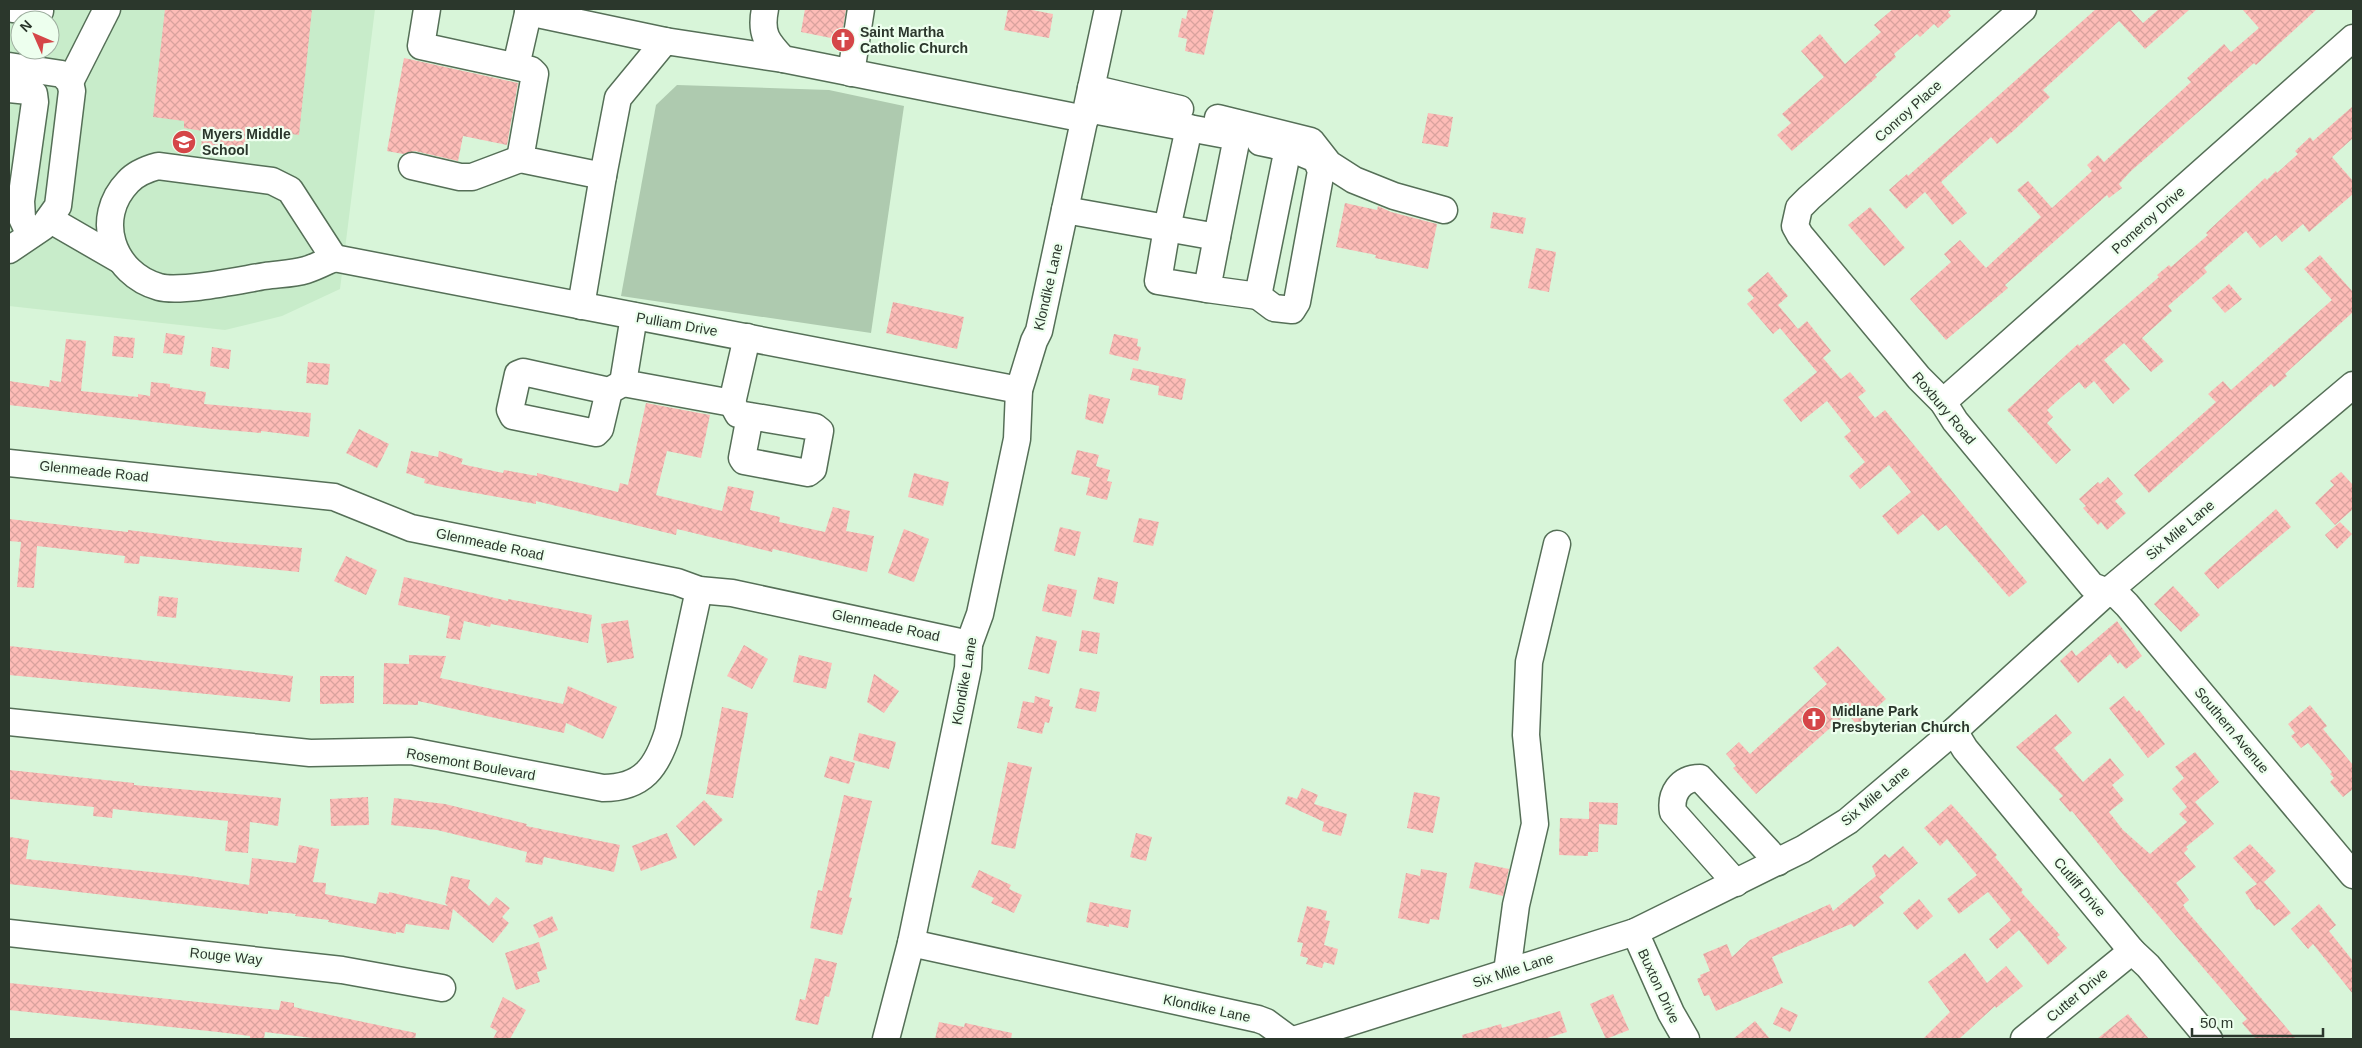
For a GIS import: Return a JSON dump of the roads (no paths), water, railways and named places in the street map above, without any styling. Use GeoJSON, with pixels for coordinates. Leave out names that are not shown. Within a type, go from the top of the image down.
{"type":"FeatureCollection","features":[{"type":"Feature","properties":{"kind":"street"},"geometry":{"type":"LineString","coordinates":[[13,9],[40,11],[40,9]]}},
{"type":"Feature","properties":{"kind":"street"},"geometry":{"type":"LineString","coordinates":[[70,82],[107,9]]}},
{"type":"Feature","properties":{"kind":"street"},"geometry":{"type":"LineString","coordinates":[[427,9],[421,46],[516,66],[531,70],[535,74],[520,159]]}},
{"type":"Feature","properties":{"kind":"street"},"geometry":{"type":"LineString","coordinates":[[765,9],[762,26],[766,41],[783,60]]}},
{"type":"Feature","properties":{"kind":"street"},"geometry":{"type":"LineString","coordinates":[[851,74],[861,9]]}},
{"type":"Feature","properties":{"kind":"street","name":"Klondike Lane"},"geometry":{"type":"LineString","coordinates":[[1108,9],[1039,331],[1018,390],[1017,439],[980,614],[969,644],[968,668],[911,943],[1258,1019],[1266,1022],[1289,1039]]}},
{"type":"Feature","properties":{"kind":"street","name":"Conroy Place"},"geometry":{"type":"LineString","coordinates":[[1796,215],[1799,208],[1809,198],[2023,9]]}},
{"type":"Feature","properties":{"kind":"street"},"geometry":{"type":"LineString","coordinates":[[516,66],[528,10],[664,41],[783,60],[851,74],[1088,105],[1311,141],[1329,164],[1354,180],[1394,196],[1444,210]]}},
{"type":"Feature","properties":{"kind":"street","name":"Pomeroy Drive"},"geometry":{"type":"LineString","coordinates":[[1943,402],[2353,38]]}},
{"type":"Feature","properties":{"kind":"street"},"geometry":{"type":"LineString","coordinates":[[581,306],[618,98],[664,41]]}},
{"type":"Feature","properties":{"kind":"street"},"geometry":{"type":"LineString","coordinates":[[9,66],[62,74],[70,82],[72,91],[58,206],[40,227],[9,250]]}},
{"type":"Feature","properties":{"kind":"street"},"geometry":{"type":"LineString","coordinates":[[9,89],[28,91],[34,94],[36,102],[21,201],[22,218],[120,260]]}},
{"type":"Feature","properties":{"kind":"street"},"geometry":{"type":"LineString","coordinates":[[1088,105],[1288,148],[1316,159],[1320,171],[1297,302],[1292,310],[1274,308],[1258,296],[1158,281],[1167,228],[1189,128]]}},
{"type":"Feature","properties":{"kind":"street"},"geometry":{"type":"LineString","coordinates":[[1207,289],[1237,137]]}},
{"type":"Feature","properties":{"kind":"street"},"geometry":{"type":"LineString","coordinates":[[1258,296],[1288,148]]}},
{"type":"Feature","properties":{"kind":"street"},"geometry":{"type":"LineString","coordinates":[[412,166],[460,177],[472,177],[520,159],[603,176]]}},
{"type":"Feature","properties":{"kind":"street"},"geometry":{"type":"LineString","coordinates":[[158,166],[272,181],[290,190],[334,258],[305,270],[196,287],[161,288],[139,279],[120,260],[112,244],[110,227],[114,203],[128,181],[144,170],[158,166]]}},
{"type":"Feature","properties":{"kind":"street"},"geometry":{"type":"LineString","coordinates":[[1065,210],[1216,237]]}},
{"type":"Feature","properties":{"kind":"street","name":"Roxbury Road"},"geometry":{"type":"LineString","coordinates":[[1796,215],[1795,226],[1800,235],[1919,378],[1943,402],[1955,421],[2092,586],[2106,593]]}},
{"type":"Feature","properties":{"kind":"street","name":"Pulliam Drive"},"geometry":{"type":"LineString","coordinates":[[334,258],[1018,390]]}},
{"type":"Feature","properties":{"kind":"street"},"geometry":{"type":"LineString","coordinates":[[634,316],[616,387],[741,410],[747,337]]}},
{"type":"Feature","properties":{"kind":"street","name":"Six Mile Lane"},"geometry":{"type":"LineString","coordinates":[[1297,1039],[1635,932],[1803,849],[1848,821],[1954,731],[2106,593],[2350,393]]}},
{"type":"Feature","properties":{"kind":"street","name":"Glenmeade Road"},"geometry":{"type":"LineString","coordinates":[[9,463],[334,497],[411,528],[677,582],[699,590],[732,593],[969,644]]}},
{"type":"Feature","properties":{"kind":"street"},"geometry":{"type":"LineString","coordinates":[[1507,972],[1516,905],[1535,824],[1526,735],[1530,662],[1557,544]]}},
{"type":"Feature","properties":{"kind":"street","name":"Rosemont Boulevard"},"geometry":{"type":"LineString","coordinates":[[9,722],[310,753],[411,751],[603,788],[616,788],[639,780],[653,767],[661,754],[668,732],[699,590]]}},
{"type":"Feature","properties":{"kind":"street","name":"Southern Avenue"},"geometry":{"type":"LineString","coordinates":[[2106,593],[2118,596],[2127,605],[2353,875]]}},
{"type":"Feature","properties":{"kind":"street","name":"Cutliff Drive"},"geometry":{"type":"LineString","coordinates":[[1954,731],[1965,749],[2132,951],[2148,966],[2209,1039]]}},
{"type":"Feature","properties":{"kind":"street"},"geometry":{"type":"LineString","coordinates":[[1736,882],[1674,812],[1673,797],[1676,789],[1692,778],[1700,778],[1778,862]]}},
{"type":"Feature","properties":{"kind":"street","name":"Buxton Drive"},"geometry":{"type":"LineString","coordinates":[[1635,932],[1671,1013],[1686,1039]]}},
{"type":"Feature","properties":{"kind":"street","name":"Rouge Way"},"geometry":{"type":"LineString","coordinates":[[9,933],[333,969],[442,988]]}},
{"type":"Feature","properties":{"kind":"street"},"geometry":{"type":"LineString","coordinates":[[886,1039],[911,943]]}},
{"type":"Feature","properties":{"kind":"street","name":"Cutter Drive"},"geometry":{"type":"LineString","coordinates":[[2024,1039],[2132,951]]}},
{"type":"Feature","properties":{"kind":"place","name":"Saint Martha Catholic Church"},"geometry":{"type":"Point","coordinates":[843,40]}},
{"type":"Feature","properties":{"kind":"place","name":"Myers Middle School"},"geometry":{"type":"Point","coordinates":[184,142]}},
{"type":"Feature","properties":{"kind":"place","name":"Midlane Park Presbyterian Church"},"geometry":{"type":"Point","coordinates":[1814,719]}}]}
